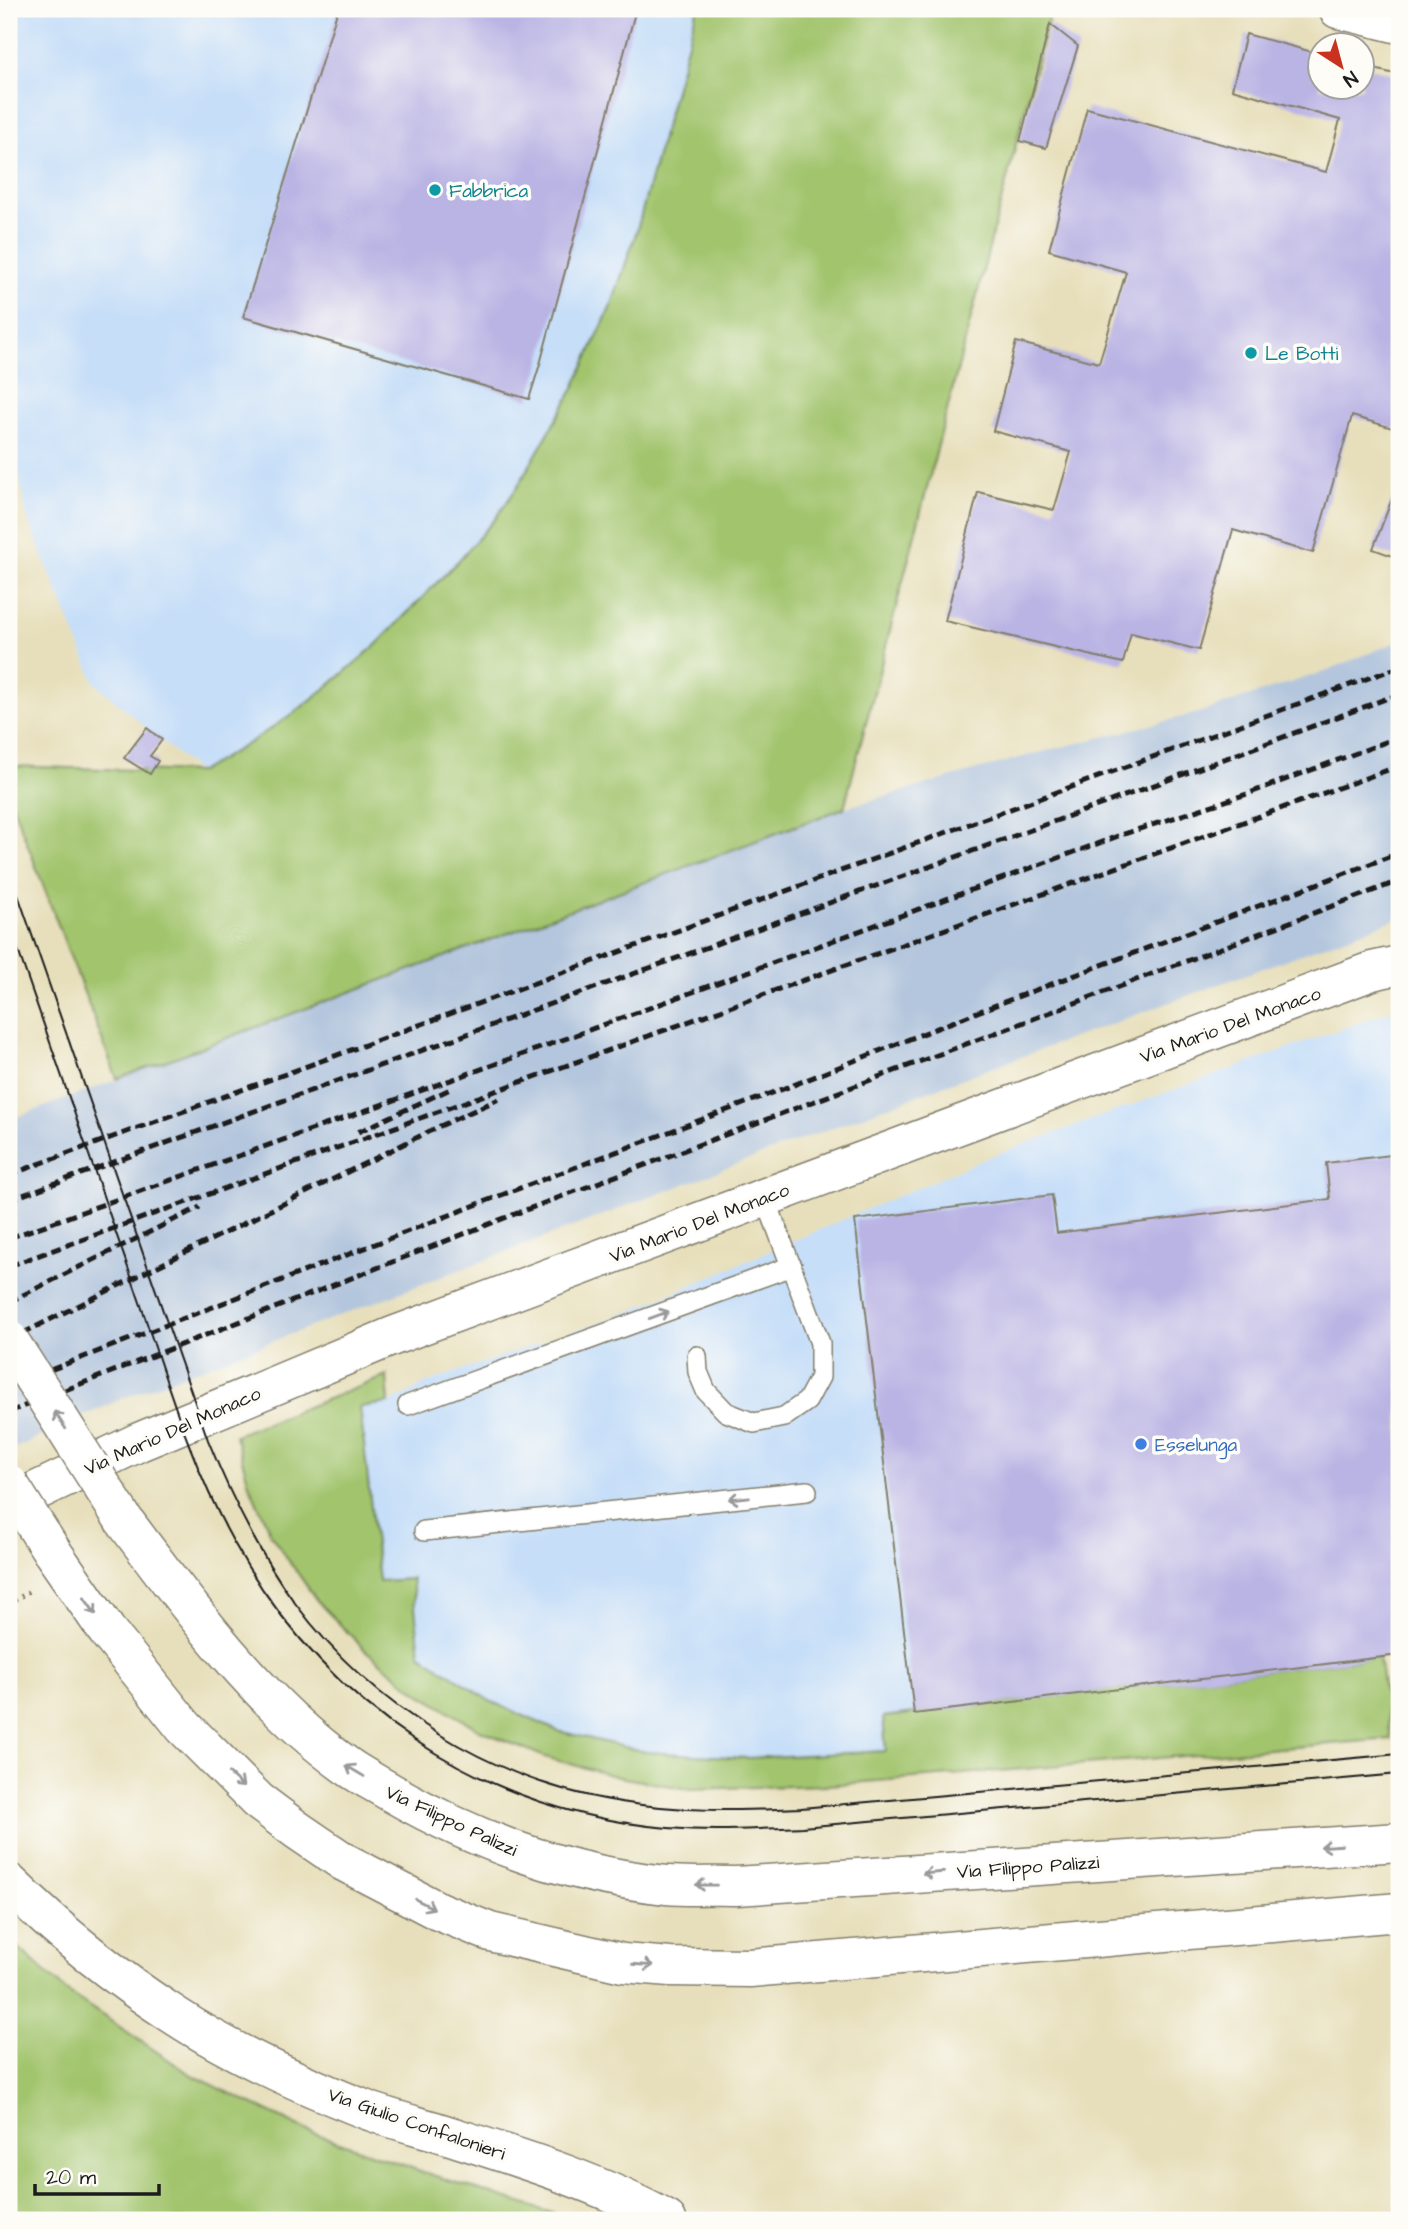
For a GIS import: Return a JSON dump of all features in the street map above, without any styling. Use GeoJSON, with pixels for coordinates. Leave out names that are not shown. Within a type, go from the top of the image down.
{"type":"FeatureCollection","features":[{"type":"Feature","properties":{"kind":"main road"},"geometry":{"type":"LineString","coordinates":[[1338,9],[1399,24]]}},
{"type":"Feature","properties":{"kind":"main road","name":"Via Mario Del Monaco"},"geometry":{"type":"LineString","coordinates":[[9,1504],[139,1442],[393,1336],[1372,971],[1399,965]]}},
{"type":"Feature","properties":{"kind":"main road","name":"Via Filippo Palizzi"},"geometry":{"type":"LineString","coordinates":[[9,1340],[123,1519],[176,1590],[236,1662],[293,1721],[347,1766],[416,1807],[482,1838],[541,1860],[605,1875],[668,1885],[736,1886],[1399,1842]]}},
{"type":"Feature","properties":{"kind":"main road"},"geometry":{"type":"LineString","coordinates":[[9,1484],[107,1631],[149,1685],[193,1737],[258,1801],[344,1862],[438,1911],[490,1932],[623,1963],[670,1967],[750,1968],[1399,1912]]}},
{"type":"Feature","properties":{"kind":"main road","name":"Via Giulio Confalonieri"},"geometry":{"type":"LineString","coordinates":[[9,1883],[68,1937],[132,1986],[175,2016],[259,2063],[365,2109],[527,2161],[646,2208],[667,2220]]}},
{"type":"Feature","properties":{"kind":"lane"},"geometry":{"type":"LineString","coordinates":[[697,1356],[698,1372],[706,1391],[726,1412],[754,1423],[784,1417],[807,1401],[820,1377],[820,1343],[765,1197]]}},
{"type":"Feature","properties":{"kind":"lane"},"geometry":{"type":"LineString","coordinates":[[408,1405],[792,1266]]}},
{"type":"Feature","properties":{"kind":"lane"},"geometry":{"type":"LineString","coordinates":[[424,1531],[807,1491]]}},
{"type":"Feature","properties":{"kind":"path"},"geometry":{"type":"LineString","coordinates":[[9,1604],[35,1588]]}},
{"type":"Feature","properties":{"kind":"path"},"geometry":{"type":"LineString","coordinates":[[708,2214],[717,2220]]}},
{"type":"Feature","properties":{"kind":"shaded area"},"geometry":{"type":"Polygon","coordinates":[[[9,9],[697,9],[637,230],[612,304],[573,390],[518,486],[495,519],[459,560],[377,644],[294,713],[199,773],[95,683],[27,517],[9,421],[9,9]]]}},
{"type":"Feature","properties":{"kind":"shaded area"},"geometry":{"type":"Polygon","coordinates":[[[1399,641],[1399,918],[934,1089],[121,1399],[9,1451],[9,1120],[844,808],[1030,755],[1198,713],[1323,672],[1399,641]]]}},
{"type":"Feature","properties":{"kind":"shaded area"},"geometry":{"type":"Polygon","coordinates":[[[1396,1009],[1399,1013],[1399,1655],[883,1717],[887,1751],[747,1758],[646,1752],[558,1731],[490,1701],[419,1654],[412,1579],[379,1581],[360,1407],[389,1403],[428,1382],[623,1314],[989,1157],[1396,1009]]]}},
{"type":"Feature","properties":{"kind":"green space"},"geometry":{"type":"Polygon","coordinates":[[[697,9],[1051,9],[844,808],[117,1079],[9,796],[9,766],[199,772],[294,713],[332,683],[377,644],[459,560],[495,519],[518,486],[573,390],[612,304],[637,230],[697,9]]]}},
{"type":"Feature","properties":{"kind":"green space"},"geometry":{"type":"Polygon","coordinates":[[[387,1376],[389,1403],[360,1407],[379,1581],[412,1579],[420,1654],[490,1701],[558,1731],[646,1752],[747,1758],[886,1751],[883,1717],[1379,1657],[1391,1739],[828,1785],[689,1789],[618,1777],[545,1757],[480,1730],[418,1693],[365,1650],[318,1602],[271,1535],[249,1484],[235,1435],[387,1376]]]}},
{"type":"Feature","properties":{"kind":"green space"},"geometry":{"type":"Polygon","coordinates":[[[9,1939],[66,1991],[190,2074],[306,2130],[423,2172],[574,2220],[9,2220],[9,1939]]]}},
{"type":"Feature","properties":{"kind":"building","name":"Fabbrica"},"geometry":{"type":"Polygon","coordinates":[[[338,9],[636,9],[529,399],[243,317],[338,9]]]}},
{"type":"Feature","properties":{"kind":"building"},"geometry":{"type":"Polygon","coordinates":[[[1050,24],[1078,46],[1046,148],[1020,141],[1050,24]]]}},
{"type":"Feature","properties":{"kind":"building","name":"Le Botti"},"geometry":{"type":"Polygon","coordinates":[[[1246,34],[1306,50],[1306,102],[1376,102],[1376,69],[1399,75],[1399,430],[1352,416],[1313,553],[1233,530],[1199,650],[1131,633],[1123,663],[945,621],[978,492],[1054,510],[1071,452],[993,431],[1016,342],[1099,363],[1126,272],[1049,250],[1087,108],[1326,172],[1340,120],[1232,89],[1246,34]]]}},
{"type":"Feature","properties":{"kind":"building"},"geometry":{"type":"Polygon","coordinates":[[[1399,480],[1399,554],[1398,558],[1373,549],[1399,480]]]}},
{"type":"Feature","properties":{"kind":"building"},"geometry":{"type":"Polygon","coordinates":[[[147,728],[162,740],[150,756],[158,761],[150,774],[124,758],[147,728]]]}},
{"type":"Feature","properties":{"kind":"building","name":"Esselunga"},"geometry":{"type":"Polygon","coordinates":[[[1399,1154],[1399,1655],[914,1714],[855,1220],[1052,1195],[1057,1233],[1330,1199],[1326,1163],[1399,1154]]]}},
{"type":"Feature","properties":{"kind":"tram line"},"geometry":{"type":"LineString","coordinates":[[9,869],[208,1440],[236,1503],[282,1584],[326,1641],[360,1675],[439,1734],[482,1758],[573,1792],[643,1805],[711,1810],[801,1808],[1399,1754]]}},
{"type":"Feature","properties":{"kind":"tram line"},"geometry":{"type":"LineString","coordinates":[[9,924],[178,1416],[217,1511],[270,1600],[313,1653],[361,1700],[415,1740],[472,1773],[534,1799],[600,1818],[702,1830],[802,1827],[1399,1774]]}},
{"type":"Feature","properties":{"kind":"railway"},"geometry":{"type":"LineString","coordinates":[[9,1175],[1399,667]]}},
{"type":"Feature","properties":{"kind":"railway"},"geometry":{"type":"LineString","coordinates":[[9,1200],[1399,694]]}},
{"type":"Feature","properties":{"kind":"railway"},"geometry":{"type":"LineString","coordinates":[[9,1238],[529,1052],[1121,835],[1250,793],[1399,737]]}},
{"type":"Feature","properties":{"kind":"railway"},"geometry":{"type":"LineString","coordinates":[[9,1266],[1399,766]]}},
{"type":"Feature","properties":{"kind":"railway"},"geometry":{"type":"LineString","coordinates":[[9,1386],[980,1011],[1399,853]]}},
{"type":"Feature","properties":{"kind":"railway"},"geometry":{"type":"LineString","coordinates":[[9,1412],[515,1214],[1399,881]]}},
{"type":"Feature","properties":{"kind":"railway"},"geometry":{"type":"LineString","coordinates":[[358,1132],[450,1089]]}},
{"type":"Feature","properties":{"kind":"railway"},"geometry":{"type":"LineString","coordinates":[[9,1340],[499,1099]]}},
{"type":"Feature","properties":{"kind":"railway"},"geometry":{"type":"LineString","coordinates":[[9,1302],[200,1207]]}},
{"type":"Feature","properties":{"kind":"place","name":"Fabbrica"},"geometry":{"type":"Point","coordinates":[435,190]}},
{"type":"Feature","properties":{"kind":"place","name":"Le Botti"},"geometry":{"type":"Point","coordinates":[1251,353]}},
{"type":"Feature","properties":{"kind":"place","name":"Esselunga"},"geometry":{"type":"Point","coordinates":[1141,1444]}}]}
